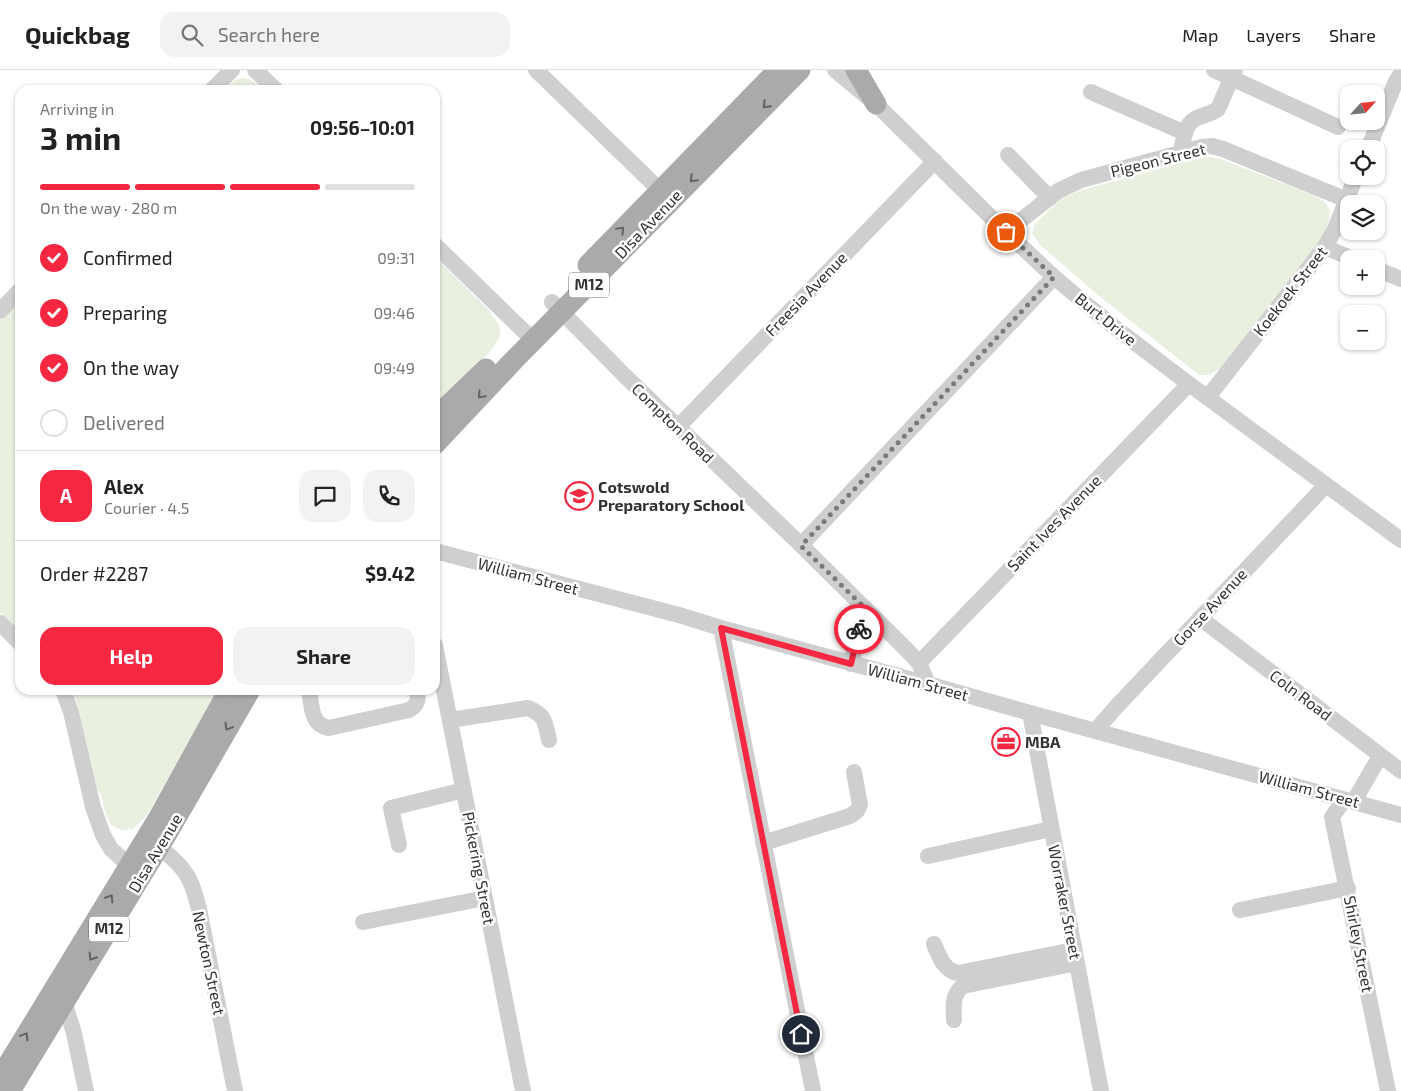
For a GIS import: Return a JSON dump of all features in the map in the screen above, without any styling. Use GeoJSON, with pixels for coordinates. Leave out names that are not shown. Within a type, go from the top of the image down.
{"type":"FeatureCollection","features":[{"type":"Feature","properties":{"kind":"main road","name":"Disa Avenue"},"geometry":{"type":"LineString","coordinates":[[440,413],[557,308],[665,196],[778,70]]}},
{"type":"Feature","properties":{"kind":"main road","name":"Disa Avenue"},"geometry":{"type":"LineString","coordinates":[[665,196],[800,70]]}},
{"type":"Feature","properties":{"kind":"main road"},"geometry":{"type":"LineString","coordinates":[[856,70],[876,104]]}},
{"type":"Feature","properties":{"kind":"main road","name":"Disa Avenue"},"geometry":{"type":"LineString","coordinates":[[440,438],[528,336]]}},
{"type":"Feature","properties":{"kind":"main road","name":"Disa Avenue"},"geometry":{"type":"LineString","coordinates":[[153,842],[194,755],[226,695]]}},
{"type":"Feature","properties":{"kind":"main road","name":"Disa Avenue"},"geometry":{"type":"LineString","coordinates":[[0,1078],[247,695]]}},
{"type":"Feature","properties":{"kind":"main road","name":"Disa Avenue"},"geometry":{"type":"LineString","coordinates":[[10,1091],[64,1002],[135,871]]}},
{"type":"Feature","properties":{"kind":"street"},"geometry":{"type":"LineString","coordinates":[[217,85],[232,70]]}},
{"type":"Feature","properties":{"kind":"street"},"geometry":{"type":"LineString","coordinates":[[255,70],[271,85]]}},
{"type":"Feature","properties":{"kind":"street"},"geometry":{"type":"LineString","coordinates":[[536,70],[665,196]]}},
{"type":"Feature","properties":{"kind":"street","name":"Burt Drive"},"geometry":{"type":"LineString","coordinates":[[834,70],[876,104],[1054,277],[1113,326],[1401,540]]}},
{"type":"Feature","properties":{"kind":"street"},"geometry":{"type":"LineString","coordinates":[[1214,70],[1234,74],[1338,127]]}},
{"type":"Feature","properties":{"kind":"street"},"geometry":{"type":"LineString","coordinates":[[1181,152],[1189,123],[1218,109],[1234,74]]}},
{"type":"Feature","properties":{"kind":"street"},"geometry":{"type":"LineString","coordinates":[[1372,140],[1396,81],[1401,74]]}},
{"type":"Feature","properties":{"kind":"street"},"geometry":{"type":"LineString","coordinates":[[1091,92],[1185,133]]}},
{"type":"Feature","properties":{"kind":"street","name":"Pigeon Street"},"geometry":{"type":"LineString","coordinates":[[1006,232],[1058,191],[1080,180],[1181,152],[1212,146],[1340,198]]}},
{"type":"Feature","properties":{"kind":"street"},"geometry":{"type":"LineString","coordinates":[[1008,155],[1050,198]]}},
{"type":"Feature","properties":{"kind":"street","name":"Freesia Avenue"},"geometry":{"type":"LineString","coordinates":[[678,427],[934,161]]}},
{"type":"Feature","properties":{"kind":"street","name":"Koekoek Street"},"geometry":{"type":"LineString","coordinates":[[1208,397],[1325,247],[1340,216]]}},
{"type":"Feature","properties":{"kind":"street"},"geometry":{"type":"LineString","coordinates":[[1325,247],[1340,253]]}},
{"type":"Feature","properties":{"kind":"street"},"geometry":{"type":"LineString","coordinates":[[440,250],[528,336]]}},
{"type":"Feature","properties":{"kind":"street"},"geometry":{"type":"LineString","coordinates":[[1385,273],[1401,279]]}},
{"type":"Feature","properties":{"kind":"street"},"geometry":{"type":"LineString","coordinates":[[801,546],[1054,277]]}},
{"type":"Feature","properties":{"kind":"street"},"geometry":{"type":"LineString","coordinates":[[0,311],[15,295]]}},
{"type":"Feature","properties":{"kind":"street","name":"Compton Road"},"geometry":{"type":"LineString","coordinates":[[557,308],[920,663],[928,684]]}},
{"type":"Feature","properties":{"kind":"street","name":"Saint Ives Avenue"},"geometry":{"type":"LineString","coordinates":[[920,663],[1189,384]]}},
{"type":"Feature","properties":{"kind":"street","name":"Gorse Avenue"},"geometry":{"type":"LineString","coordinates":[[1096,730],[1116,706],[1326,485]]}},
{"type":"Feature","properties":{"kind":"street","name":"William Street"},"geometry":{"type":"LineString","coordinates":[[440,552],[679,615],[1401,815]]}},
{"type":"Feature","properties":{"kind":"street"},"geometry":{"type":"LineString","coordinates":[[851,664],[864,607]]}},
{"type":"Feature","properties":{"kind":"street","name":"Coln Road"},"geometry":{"type":"LineString","coordinates":[[1200,618],[1401,771]]}},
{"type":"Feature","properties":{"kind":"street"},"geometry":{"type":"LineString","coordinates":[[0,623],[15,637]]}},
{"type":"Feature","properties":{"kind":"street"},"geometry":{"type":"LineString","coordinates":[[721,628],[813,1091]]}},
{"type":"Feature","properties":{"kind":"street","name":"Pickering Street"},"geometry":{"type":"LineString","coordinates":[[440,670],[523,1091]]}},
{"type":"Feature","properties":{"kind":"street"},"geometry":{"type":"LineString","coordinates":[[65,695],[72,712],[93,807],[101,830],[111,849],[135,871]]}},
{"type":"Feature","properties":{"kind":"street"},"geometry":{"type":"LineString","coordinates":[[310,695],[314,718],[322,727],[329,728],[409,710],[418,702],[418,695]]}},
{"type":"Feature","properties":{"kind":"street"},"geometry":{"type":"LineString","coordinates":[[450,720],[528,708],[538,712],[545,722],[549,740]]}},
{"type":"Feature","properties":{"kind":"street","name":"Worraker Street"},"geometry":{"type":"LineString","coordinates":[[1030,713],[1101,1091]]}},
{"type":"Feature","properties":{"kind":"street","name":"Shirley Street"},"geometry":{"type":"LineString","coordinates":[[1380,756],[1349,801],[1332,817],[1388,1091]]}},
{"type":"Feature","properties":{"kind":"street"},"geometry":{"type":"LineString","coordinates":[[763,843],[850,816],[857,811],[860,805],[854,772]]}},
{"type":"Feature","properties":{"kind":"street"},"geometry":{"type":"LineString","coordinates":[[399,846],[391,808],[464,790]]}},
{"type":"Feature","properties":{"kind":"street"},"geometry":{"type":"LineString","coordinates":[[928,856],[1051,829]]}},
{"type":"Feature","properties":{"kind":"street","name":"Newton Street"},"geometry":{"type":"LineString","coordinates":[[153,842],[184,870],[192,886],[199,909],[235,1091]]}},
{"type":"Feature","properties":{"kind":"street"},"geometry":{"type":"LineString","coordinates":[[1240,910],[1348,888]]}},
{"type":"Feature","properties":{"kind":"street"},"geometry":{"type":"LineString","coordinates":[[363,922],[485,898]]}},
{"type":"Feature","properties":{"kind":"street"},"geometry":{"type":"LineString","coordinates":[[934,944],[940,959],[946,967],[958,974],[1075,957]]}},
{"type":"Feature","properties":{"kind":"street"},"geometry":{"type":"LineString","coordinates":[[954,1020],[955,995],[963,986],[1075,957]]}},
{"type":"Feature","properties":{"kind":"street"},"geometry":{"type":"LineString","coordinates":[[64,1002],[74,1033],[86,1091]]}},
{"type":"Feature","properties":{"kind":"street"},"geometry":{"type":"LineString","coordinates":[[1388,1091],[1401,1088]]}},
{"type":"Feature","properties":{"kind":"green space"},"geometry":{"type":"Polygon","coordinates":[[[243,78],[258,85],[230,85],[237,79],[243,78]]]}},
{"type":"Feature","properties":{"kind":"green space"},"geometry":{"type":"Polygon","coordinates":[[[1208,157],[1221,159],[1313,195],[1324,201],[1330,210],[1329,221],[1321,240],[1222,368],[1208,375],[1199,375],[1098,295],[1040,245],[1032,233],[1035,224],[1062,198],[1082,190],[1208,157]]]}},
{"type":"Feature","properties":{"kind":"green space"},"geometry":{"type":"Polygon","coordinates":[[[440,262],[490,311],[500,329],[498,340],[492,349],[440,400],[440,262]]]}},
{"type":"Feature","properties":{"kind":"green space"},"geometry":{"type":"Polygon","coordinates":[[[15,306],[15,627],[0,613],[0,321],[15,306]]]}},
{"type":"Feature","properties":{"kind":"green space"},"geometry":{"type":"Polygon","coordinates":[[[74,695],[215,695],[147,815],[133,829],[126,830],[116,828],[107,816],[97,789],[78,705],[74,695]]]}},
{"type":"Feature","properties":{"kind":"way so far"},"geometry":{"type":"LineString","coordinates":[[859,629],[864,607],[801,546],[1054,277],[1006,232]]}},
{"type":"Feature","properties":{"kind":"place","name":"Cotswold Preparatory School"},"geometry":{"type":"Point","coordinates":[579,496]}},
{"type":"Feature","properties":{"kind":"place","name":"MBA"},"geometry":{"type":"Point","coordinates":[1006,742]}},
{"type":"Feature","properties":{"kind":"route"},"geometry":{"type":"LineString","coordinates":[[801,1034],[721,628],[851,664],[859,629]]}}]}
